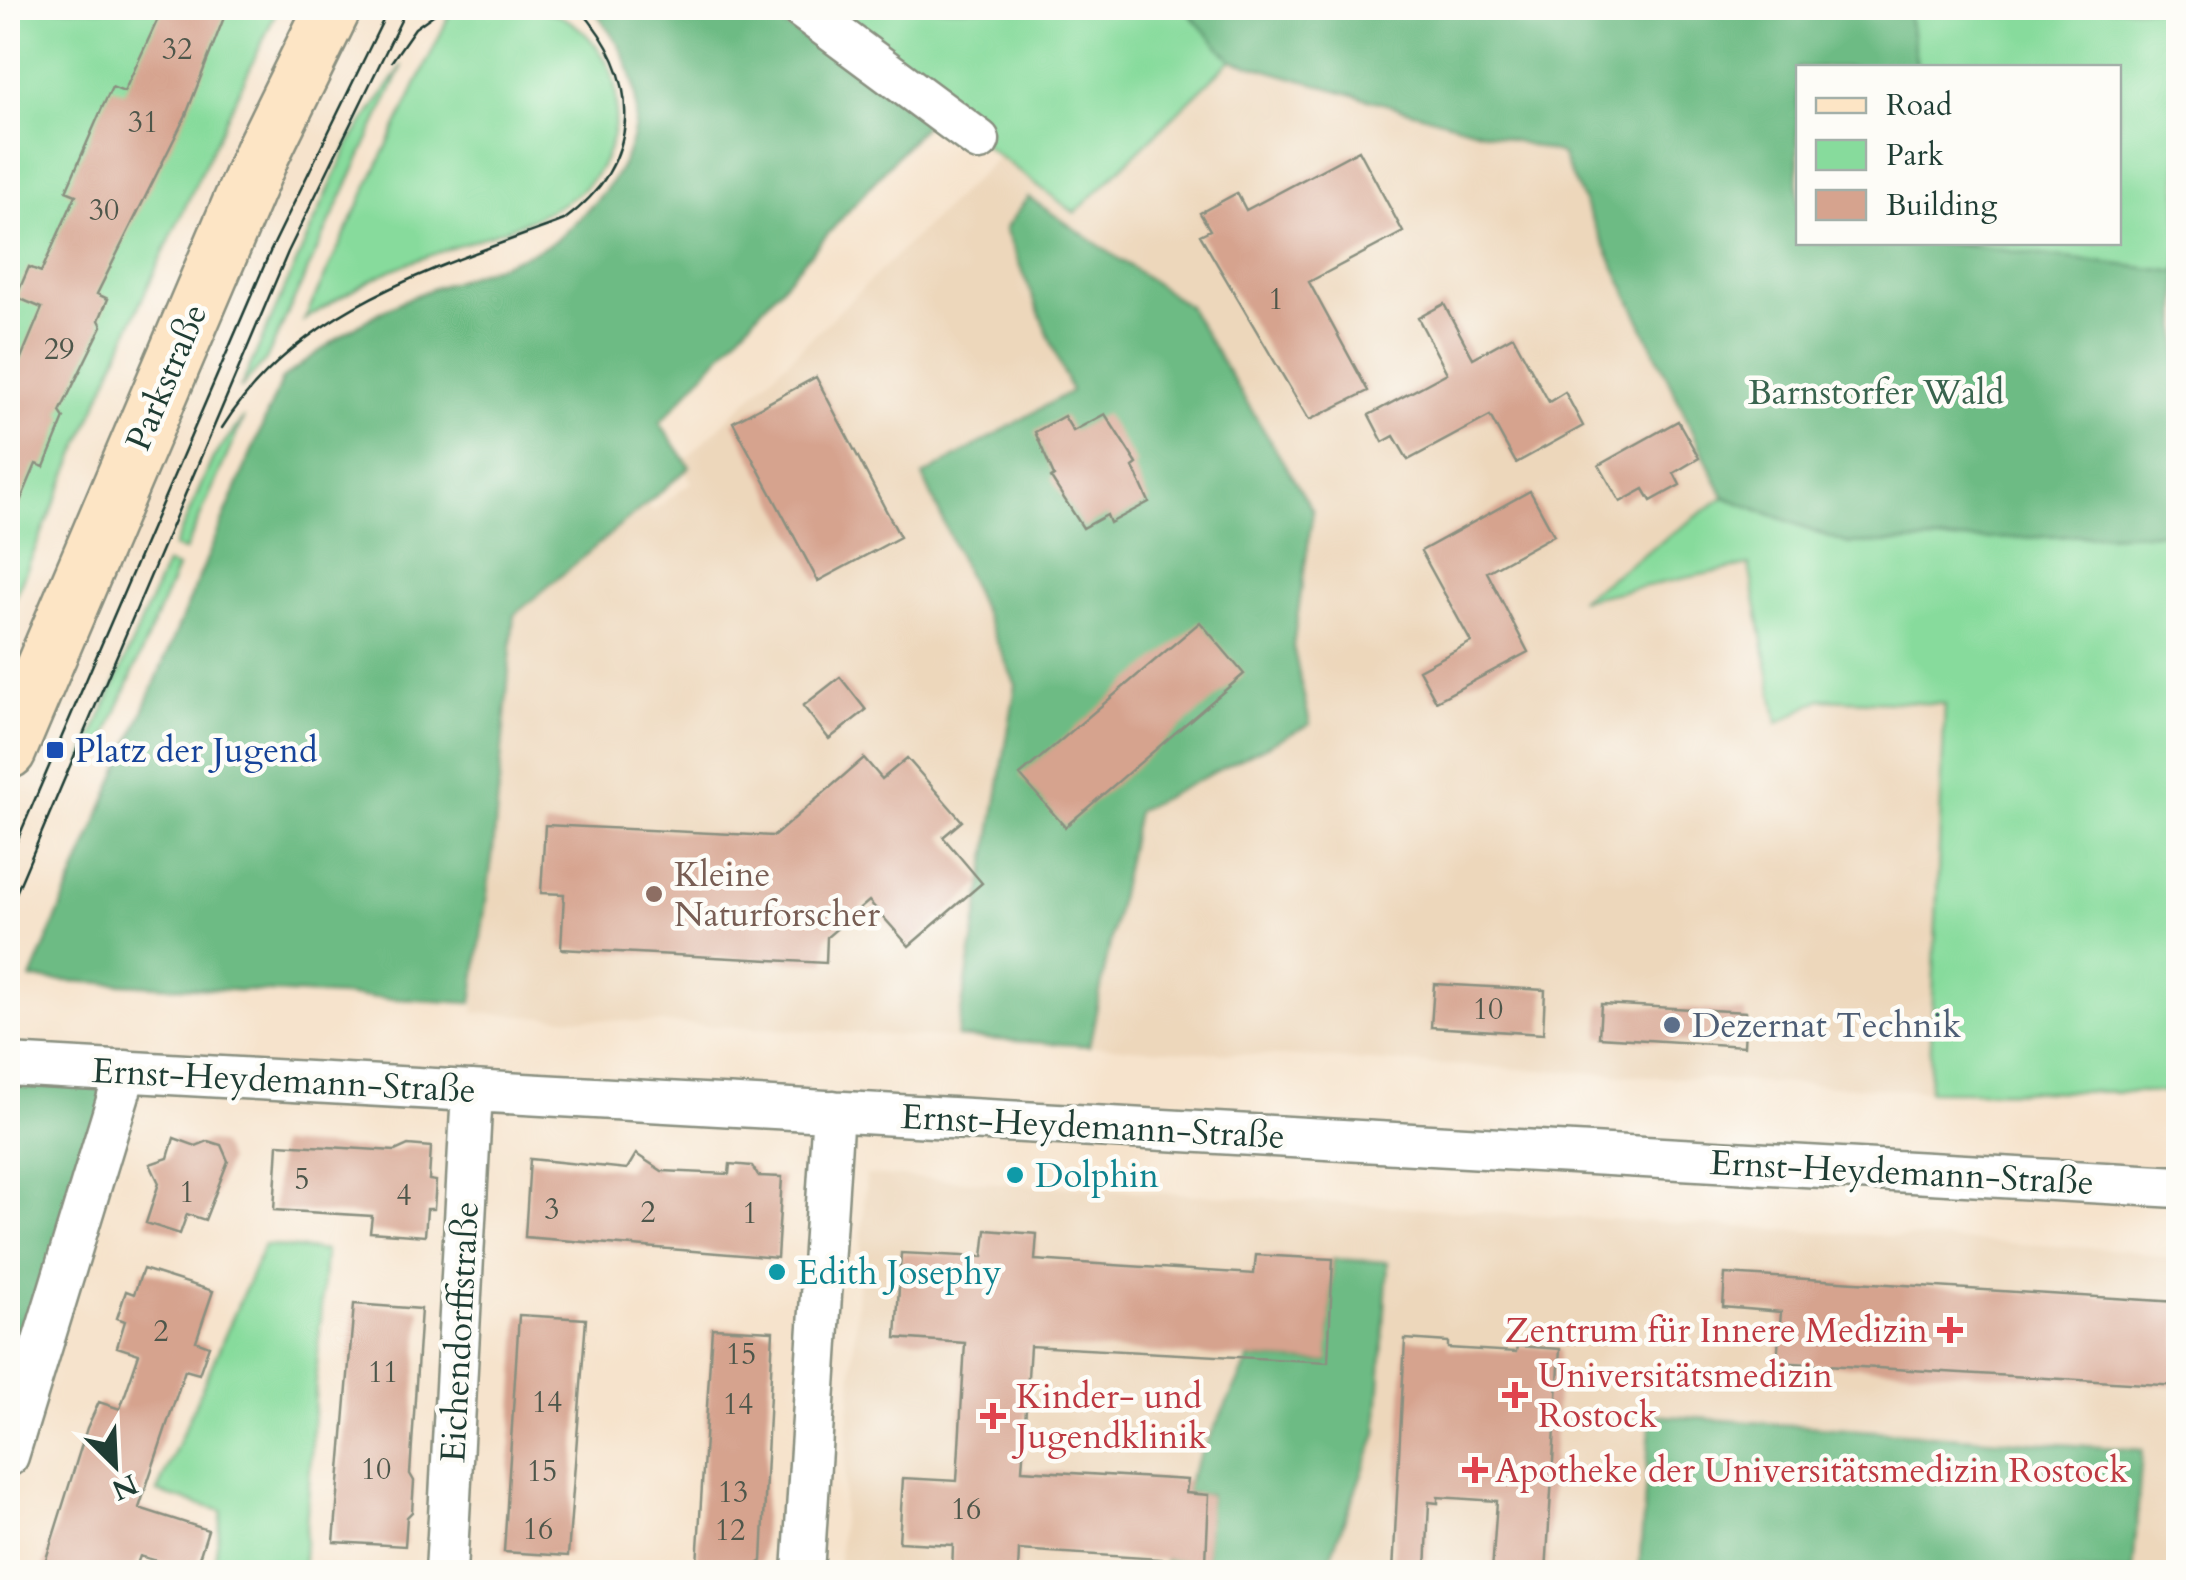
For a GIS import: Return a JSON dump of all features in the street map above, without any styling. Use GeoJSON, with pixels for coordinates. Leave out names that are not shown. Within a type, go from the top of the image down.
{"type":"FeatureCollection","features":[{"type":"Feature","properties":{"kind":"main road","name":"Parkstraße"},"geometry":{"type":"LineString","coordinates":[[8,751],[255,170],[334,8]]}},
{"type":"Feature","properties":{"kind":"street"},"geometry":{"type":"LineString","coordinates":[[800,8],[979,140]]}},
{"type":"Feature","properties":{"kind":"street","name":"Ernst-Heydemann-Straße"},"geometry":{"type":"LineString","coordinates":[[8,1064],[2178,1187]]}},
{"type":"Feature","properties":{"kind":"street"},"geometry":{"type":"LineString","coordinates":[[8,1456],[126,1071]]}},
{"type":"Feature","properties":{"kind":"street","name":"Eichendorffstraße"},"geometry":{"type":"LineString","coordinates":[[446,1572],[472,1090]]}},
{"type":"Feature","properties":{"kind":"street"},"geometry":{"type":"LineString","coordinates":[[802,1572],[832,1111]]}},
{"type":"Feature","properties":{"kind":"shaded area"},"geometry":{"type":"Polygon","coordinates":[[[1184,8],[1232,60],[1561,154],[1724,497],[1581,599],[1749,565],[1821,699],[1945,704],[1929,1091],[474,1013],[514,615],[643,501],[653,511],[692,482],[680,465],[1006,149],[1184,8]]]}},
{"type":"Feature","properties":{"kind":"shaded area","name":"Universitätsmedizin Rostock"},"geometry":{"type":"Polygon","coordinates":[[[866,1175],[2125,1250],[2178,1260],[2178,1572],[838,1572],[866,1175]]]}},
{"type":"Feature","properties":{"kind":"green space"},"geometry":{"type":"Polygon","coordinates":[[[8,8],[278,8],[141,301],[8,613],[8,8]]]}},
{"type":"Feature","properties":{"kind":"green space"},"geometry":{"type":"Polygon","coordinates":[[[464,8],[530,9],[564,18],[579,27],[607,62],[616,92],[615,126],[605,158],[587,185],[549,211],[391,270],[304,320],[451,12],[464,8]]]}},
{"type":"Feature","properties":{"kind":"green space"},"geometry":{"type":"Polygon","coordinates":[[[591,8],[758,8],[929,120],[660,423],[690,467],[514,615],[493,851],[472,1003],[31,979],[282,379],[388,308],[553,242],[605,191],[621,166],[632,140],[634,87],[612,34],[591,8]]]}},
{"type":"Feature","properties":{"kind":"green space"},"geometry":{"type":"Polygon","coordinates":[[[801,8],[1184,8],[1231,60],[1075,213],[801,8]]]}},
{"type":"Feature","properties":{"kind":"green space","name":"Barnstorfer Wald"},"geometry":{"type":"Polygon","coordinates":[[[1184,8],[1908,8],[1917,65],[1796,65],[1796,245],[1961,245],[2178,272],[2178,532],[1849,544],[1724,497],[1561,154],[1231,60],[1184,8]]]}},
{"type":"Feature","properties":{"kind":"green space"},"geometry":{"type":"Polygon","coordinates":[[[1908,8],[2178,8],[2178,272],[1961,245],[2121,245],[2121,65],[1917,65],[1908,8]]]}},
{"type":"Feature","properties":{"kind":"green space"},"geometry":{"type":"Polygon","coordinates":[[[403,65],[266,360],[240,389],[350,142],[403,65]]]}},
{"type":"Feature","properties":{"kind":"green space"},"geometry":{"type":"Polygon","coordinates":[[[1028,197],[1188,306],[1313,511],[1293,646],[1310,724],[1137,811],[1089,1046],[957,1037],[1016,685],[923,476],[1071,391],[1005,229],[1028,197]]]}},
{"type":"Feature","properties":{"kind":"green space"},"geometry":{"type":"Polygon","coordinates":[[[244,417],[185,551],[174,547],[213,458],[244,417]]]}},
{"type":"Feature","properties":{"kind":"green space"},"geometry":{"type":"Polygon","coordinates":[[[1724,497],[1849,544],[2178,532],[2178,1092],[1929,1091],[1945,704],[1821,699],[1778,723],[1749,565],[1579,600],[1724,497]]]}},
{"type":"Feature","properties":{"kind":"green space"},"geometry":{"type":"Polygon","coordinates":[[[166,564],[177,568],[95,763],[83,758],[166,564]]]}},
{"type":"Feature","properties":{"kind":"green space"},"geometry":{"type":"Polygon","coordinates":[[[8,1078],[113,1085],[8,1400],[8,1078]]]}},
{"type":"Feature","properties":{"kind":"green space"},"geometry":{"type":"Polygon","coordinates":[[[264,1245],[325,1251],[303,1572],[213,1572],[222,1511],[157,1492],[264,1245]]]}},
{"type":"Feature","properties":{"kind":"green space"},"geometry":{"type":"Polygon","coordinates":[[[1333,1259],[1388,1262],[1377,1434],[1329,1560],[1331,1572],[1168,1572],[1165,1559],[1206,1561],[1209,1495],[1186,1493],[1188,1480],[1250,1358],[1327,1362],[1333,1259]]]}},
{"type":"Feature","properties":{"kind":"green space"},"geometry":{"type":"Polygon","coordinates":[[[1651,1415],[2142,1450],[2133,1572],[1639,1572],[1651,1415]]]}},
{"type":"Feature","properties":{"kind":"building"},"geometry":{"type":"Polygon","coordinates":[[[163,8],[210,8],[225,15],[186,115],[97,294],[108,299],[99,320],[102,326],[60,412],[64,418],[44,467],[36,464],[8,530],[8,389],[42,308],[16,297],[29,267],[41,272],[76,195],[66,191],[102,108],[112,87],[124,92],[163,8]]]}},
{"type":"Feature","properties":{"kind":"building"},"geometry":{"type":"Polygon","coordinates":[[[1359,150],[1403,232],[1309,282],[1368,391],[1309,420],[1200,235],[1210,230],[1200,213],[1237,193],[1246,210],[1359,150]]]}},
{"type":"Feature","properties":{"kind":"building"},"geometry":{"type":"Polygon","coordinates":[[[1444,304],[1473,358],[1513,336],[1549,402],[1565,392],[1583,426],[1516,463],[1490,416],[1408,460],[1394,436],[1383,442],[1369,415],[1447,373],[1418,318],[1444,304]]]}},
{"type":"Feature","properties":{"kind":"building"},"geometry":{"type":"Polygon","coordinates":[[[816,377],[900,537],[818,581],[733,422],[816,377]]]}},
{"type":"Feature","properties":{"kind":"building"},"geometry":{"type":"Polygon","coordinates":[[[1105,414],[1137,464],[1133,467],[1149,502],[1110,523],[1107,515],[1083,528],[1051,478],[1054,476],[1035,432],[1064,416],[1073,431],[1105,414]]]}},
{"type":"Feature","properties":{"kind":"building"},"geometry":{"type":"Polygon","coordinates":[[[1678,421],[1699,458],[1674,473],[1680,485],[1651,501],[1644,489],[1620,502],[1599,465],[1678,421]]]}},
{"type":"Feature","properties":{"kind":"building"},"geometry":{"type":"Polygon","coordinates":[[[1530,491],[1554,535],[1487,572],[1528,652],[1436,701],[1419,670],[1471,642],[1421,551],[1530,491]]]}},
{"type":"Feature","properties":{"kind":"building"},"geometry":{"type":"Polygon","coordinates":[[[1200,622],[1244,674],[1065,827],[1020,775],[1200,622]]]}},
{"type":"Feature","properties":{"kind":"building"},"geometry":{"type":"Polygon","coordinates":[[[840,677],[866,710],[829,739],[803,706],[840,677]]]}},
{"type":"Feature","properties":{"kind":"building"},"geometry":{"type":"Polygon","coordinates":[[[864,758],[882,779],[907,758],[962,821],[943,837],[982,883],[909,946],[869,901],[827,937],[826,963],[561,949],[564,894],[541,893],[545,825],[774,836],[864,758]]]}},
{"type":"Feature","properties":{"kind":"building"},"geometry":{"type":"Polygon","coordinates":[[[1434,984],[1545,990],[1543,1034],[1431,1027],[1434,984]]]}},
{"type":"Feature","properties":{"kind":"building","name":"Dezernat Technik"},"geometry":{"type":"Polygon","coordinates":[[[1601,1004],[1746,1012],[1744,1046],[1599,1037],[1601,1004]]]}},
{"type":"Feature","properties":{"kind":"building"},"geometry":{"type":"Polygon","coordinates":[[[174,1138],[196,1146],[208,1141],[221,1145],[228,1161],[205,1220],[187,1214],[180,1234],[146,1223],[159,1183],[150,1164],[168,1158],[174,1138]]]}},
{"type":"Feature","properties":{"kind":"building"},"geometry":{"type":"Polygon","coordinates":[[[278,1144],[395,1151],[408,1145],[431,1147],[429,1180],[436,1181],[434,1209],[427,1209],[425,1236],[370,1232],[372,1216],[274,1210],[278,1144]]]}},
{"type":"Feature","properties":{"kind":"building"},"geometry":{"type":"Polygon","coordinates":[[[636,1154],[662,1171],[729,1174],[730,1164],[752,1166],[758,1176],[782,1177],[777,1258],[525,1237],[530,1159],[627,1169],[636,1154]]]}},
{"type":"Feature","properties":{"kind":"building","name":"Kinder- und Jugendklinik"},"geometry":{"type":"Polygon","coordinates":[[[986,1230],[1037,1234],[1035,1260],[1254,1274],[1256,1255],[1333,1259],[1328,1362],[1030,1346],[1022,1470],[1188,1480],[1186,1493],[1209,1495],[1206,1562],[1019,1550],[1018,1572],[952,1572],[953,1545],[899,1542],[903,1478],[957,1481],[965,1343],[896,1338],[901,1253],[983,1257],[986,1230]]]}},
{"type":"Feature","properties":{"kind":"building"},"geometry":{"type":"Polygon","coordinates":[[[143,1269],[213,1291],[196,1341],[209,1346],[199,1374],[185,1370],[139,1508],[208,1530],[201,1552],[194,1572],[140,1556],[134,1572],[42,1572],[87,1428],[99,1402],[120,1409],[139,1354],[117,1347],[125,1321],[117,1318],[126,1291],[134,1294],[143,1269]]]}},
{"type":"Feature","properties":{"kind":"building","name":"Zentrum für Innere Medizin"},"geometry":{"type":"Polygon","coordinates":[[[1725,1274],[2178,1302],[2178,1386],[1777,1362],[1781,1312],[1723,1307],[1725,1274]]]}},
{"type":"Feature","properties":{"kind":"building"},"geometry":{"type":"Polygon","coordinates":[[[354,1304],[421,1309],[410,1474],[414,1481],[412,1512],[407,1517],[405,1546],[334,1542],[354,1304]]]}},
{"type":"Feature","properties":{"kind":"building"},"geometry":{"type":"Polygon","coordinates":[[[519,1315],[586,1319],[568,1556],[504,1552],[519,1315]]]}},
{"type":"Feature","properties":{"kind":"building"},"geometry":{"type":"Polygon","coordinates":[[[712,1328],[773,1331],[762,1561],[752,1568],[697,1564],[712,1328]]]}},
{"type":"Feature","properties":{"kind":"building","name":"Apotheke der Universitätsmedizin Rostock"},"geometry":{"type":"Polygon","coordinates":[[[1405,1339],[1448,1342],[1448,1348],[1516,1352],[1517,1346],[1560,1349],[1546,1572],[1492,1572],[1497,1501],[1438,1497],[1438,1503],[1429,1502],[1426,1572],[1393,1572],[1405,1339]]]}},
{"type":"Feature","properties":{"kind":"tram line"},"geometry":{"type":"LineString","coordinates":[[8,862],[270,252],[389,8]]}},
{"type":"Feature","properties":{"kind":"tram line"},"geometry":{"type":"LineString","coordinates":[[8,912],[288,252],[407,8]]}},
{"type":"Feature","properties":{"kind":"tram line"},"geometry":{"type":"LineString","coordinates":[[392,61],[415,28],[443,8]]}},
{"type":"Feature","properties":{"kind":"tram line"},"geometry":{"type":"LineString","coordinates":[[222,428],[254,386],[290,351],[331,321],[420,275],[564,220],[590,197],[609,172],[621,146],[625,119],[623,91],[614,63],[600,35],[579,8]]}},
{"type":"Feature","properties":{"kind":"place","name":"Platz der Jugend"},"geometry":{"type":"Point","coordinates":[55,750]}},
{"type":"Feature","properties":{"kind":"place","name":"Kleine Naturforscher"},"geometry":{"type":"Point","coordinates":[654,894]}},
{"type":"Feature","properties":{"kind":"place","name":"Dezernat Technik"},"geometry":{"type":"Point","coordinates":[1672,1025]}},
{"type":"Feature","properties":{"kind":"place","name":"Dolphin"},"geometry":{"type":"Point","coordinates":[1015,1175]}},
{"type":"Feature","properties":{"kind":"place","name":"Edith Josephy"},"geometry":{"type":"Point","coordinates":[777,1272]}},
{"type":"Feature","properties":{"kind":"place","name":"Zentrum für Innere Medizin"},"geometry":{"type":"Point","coordinates":[1950,1330]}},
{"type":"Feature","properties":{"kind":"place","name":"Universitätsmedizin Rostock"},"geometry":{"type":"Point","coordinates":[1515,1395]}},
{"type":"Feature","properties":{"kind":"place","name":"Kinder- und Jugendklinik"},"geometry":{"type":"Point","coordinates":[993,1416]}},
{"type":"Feature","properties":{"kind":"place","name":"Apotheke der Universitätsmedizin Rostock"},"geometry":{"type":"Point","coordinates":[1475,1470]}}]}
